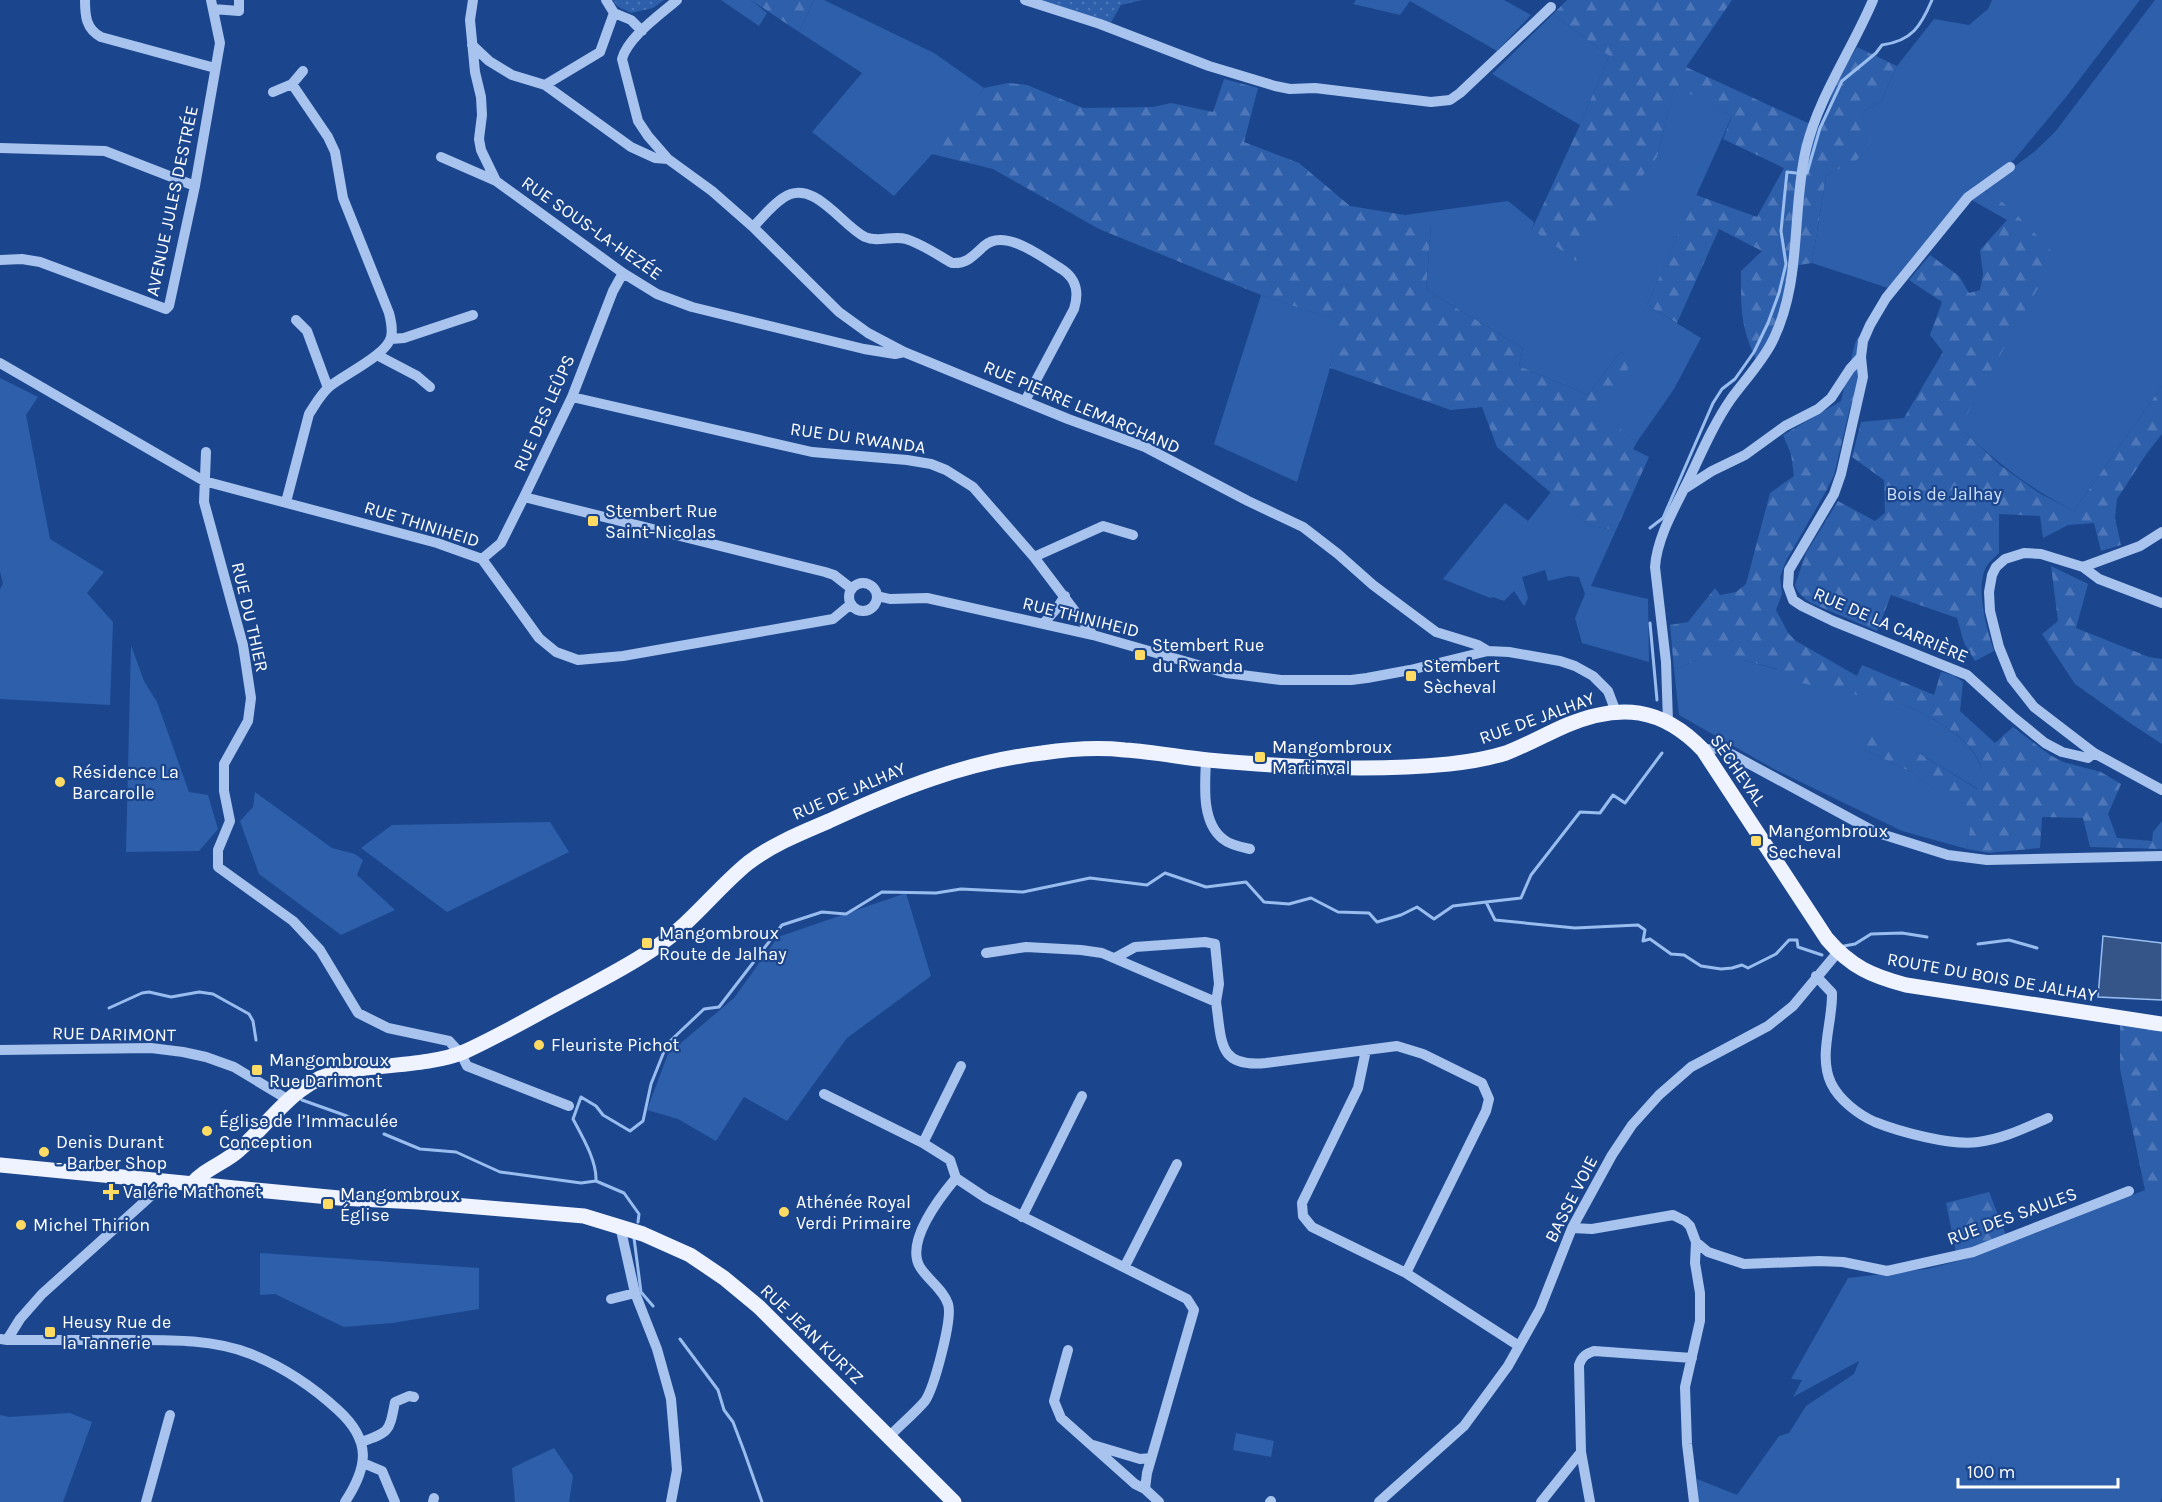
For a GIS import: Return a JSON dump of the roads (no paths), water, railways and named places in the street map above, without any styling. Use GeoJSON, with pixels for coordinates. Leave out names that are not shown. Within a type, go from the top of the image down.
{"type":"FeatureCollection","features":[{"type":"Feature","properties":{"kind":"main road","name":"RUE DE JALHAY"},"geometry":{"type":"LineString","coordinates":[[192,1184],[198,1177],[238,1151],[287,1099],[311,1082],[339,1071],[461,1054],[546,1010],[656,948],[735,875],[775,844],[891,792],[963,769],[995,760],[1084,749],[1119,749],[1206,760],[1311,767],[1350,768],[1465,762],[1505,753],[1589,717],[1616,712],[1644,712],[1668,722]]}},
{"type":"Feature","properties":{"kind":"main road","name":"SÈCHEVAL"},"geometry":{"type":"LineString","coordinates":[[1668,722],[1688,734],[1702,750],[1827,939]]}},
{"type":"Feature","properties":{"kind":"main road","name":"ROUTE DU BOIS DE JALHAY"},"geometry":{"type":"LineString","coordinates":[[1827,939],[1838,952],[1866,973],[1906,985],[2162,1024]]}},
{"type":"Feature","properties":{"kind":"main road","name":"RUE JEAN KURTZ"},"geometry":{"type":"LineString","coordinates":[[0,1165],[339,1198],[584,1216],[620,1226],[668,1244],[690,1255],[724,1278],[759,1307],[954,1502]]}},
{"type":"Feature","properties":{"kind":"street"},"geometry":{"type":"LineString","coordinates":[[85,0],[89,28],[94,34],[215,69]]}},
{"type":"Feature","properties":{"kind":"street"},"geometry":{"type":"LineString","coordinates":[[212,4],[239,10],[239,0]]}},
{"type":"Feature","properties":{"kind":"street"},"geometry":{"type":"LineString","coordinates":[[473,0],[470,20],[482,115],[479,139],[481,150],[496,181]]}},
{"type":"Feature","properties":{"kind":"street"},"geometry":{"type":"LineString","coordinates":[[606,0],[614,13],[631,20],[642,31],[677,0]]}},
{"type":"Feature","properties":{"kind":"street"},"geometry":{"type":"LineString","coordinates":[[1025,0],[1100,24],[1209,66],[1275,86],[1290,89],[1315,88],[1431,102],[1450,100],[1460,93],[1551,7]]}},
{"type":"Feature","properties":{"kind":"street"},"geometry":{"type":"LineString","coordinates":[[1668,722],[1666,662],[1656,553],[1715,425],[1758,365],[1780,326],[1792,276],[1801,177],[1812,128],[1873,0]]}},
{"type":"Feature","properties":{"kind":"street","name":"AVENUE JULES DESTRÉE"},"geometry":{"type":"LineString","coordinates":[[0,260],[22,259],[40,262],[166,309],[169,306],[195,186],[220,44],[212,4]]}},
{"type":"Feature","properties":{"kind":"street"},"geometry":{"type":"LineString","coordinates":[[545,85],[600,52],[614,13]]}},
{"type":"Feature","properties":{"kind":"street","name":"RUE PIERRE LEMARCHAND"},"geometry":{"type":"LineString","coordinates":[[642,31],[624,51],[622,59],[638,121],[648,136],[668,159],[712,191],[753,227],[839,312],[868,333],[904,352],[1145,447],[1303,527],[1373,585],[1436,632],[1478,645],[1488,651],[1509,652],[1575,666],[1593,676],[1608,691],[1616,712]]}},
{"type":"Feature","properties":{"kind":"street"},"geometry":{"type":"LineString","coordinates":[[472,45],[489,61],[512,75],[545,85],[631,147],[655,158],[668,159]]}},
{"type":"Feature","properties":{"kind":"street"},"geometry":{"type":"LineString","coordinates":[[273,92],[292,84],[303,71]]}},
{"type":"Feature","properties":{"kind":"street"},"geometry":{"type":"LineString","coordinates":[[286,502],[309,414],[316,402],[328,388],[377,355],[391,339],[392,325],[344,198],[335,152],[328,137],[292,84]]}},
{"type":"Feature","properties":{"kind":"street"},"geometry":{"type":"LineString","coordinates":[[0,148],[105,151],[195,186]]}},
{"type":"Feature","properties":{"kind":"street","name":"RUE SOUS-LA-HEZÉE"},"geometry":{"type":"LineString","coordinates":[[441,157],[496,181],[623,273],[657,294],[692,307],[864,349],[895,354],[904,352]]}},
{"type":"Feature","properties":{"kind":"street","name":"RUE DE LA CARRIÈRE"},"geometry":{"type":"LineString","coordinates":[[2010,167],[1968,197],[1886,298],[1870,325],[1863,342],[1861,357],[1863,377],[1841,474],[1834,494],[1789,570],[1788,586],[1793,600],[1833,621],[1968,675],[2027,730],[2062,752],[2078,758],[2088,758],[2094,753]]}},
{"type":"Feature","properties":{"kind":"street"},"geometry":{"type":"LineString","coordinates":[[753,227],[783,198],[793,192],[801,192],[813,195],[864,236],[877,241],[893,238],[906,239],[952,263],[958,263],[975,256],[991,241],[1011,240],[1063,270],[1070,275],[1078,296],[1074,309],[1025,401]]}},
{"type":"Feature","properties":{"kind":"street","name":"RUE DES LEÛPS"},"geometry":{"type":"LineString","coordinates":[[482,559],[501,543],[524,497],[573,397],[613,291],[623,273]]}},
{"type":"Feature","properties":{"kind":"street"},"geometry":{"type":"LineString","coordinates":[[391,339],[404,338],[473,315]]}},
{"type":"Feature","properties":{"kind":"street"},"geometry":{"type":"LineString","coordinates":[[296,320],[306,331],[328,388]]}},
{"type":"Feature","properties":{"kind":"street"},"geometry":{"type":"LineString","coordinates":[[377,355],[417,376],[429,387]]}},
{"type":"Feature","properties":{"kind":"street"},"geometry":{"type":"LineString","coordinates":[[1684,489],[1712,471],[1745,455],[1785,426],[1818,409],[1831,398],[1861,357]]}},
{"type":"Feature","properties":{"kind":"street","name":"RUE THINIHEID"},"geometry":{"type":"LineString","coordinates":[[0,363],[204,481],[437,543],[482,559],[539,638],[556,652],[578,660],[623,656],[833,619],[851,604]]}},
{"type":"Feature","properties":{"kind":"street","name":"RUE DU RWANDA"},"geometry":{"type":"LineString","coordinates":[[573,397],[812,452],[907,460],[939,467],[973,487],[1034,557],[1093,635]]}},
{"type":"Feature","properties":{"kind":"street"},"geometry":{"type":"LineString","coordinates":[[204,481],[206,452]]}},
{"type":"Feature","properties":{"kind":"street","name":"RUE DU THIER"},"geometry":{"type":"LineString","coordinates":[[204,481],[204,502],[243,645],[251,698],[248,720],[224,764],[224,791],[230,821],[218,850],[218,867],[293,921],[320,950],[358,1013],[388,1028],[449,1041],[461,1054]]}},
{"type":"Feature","properties":{"kind":"street"},"geometry":{"type":"LineString","coordinates":[[524,497],[825,572],[852,589],[851,604],[858,610],[867,610],[875,605],[877,596]]}},
{"type":"Feature","properties":{"kind":"street"},"geometry":{"type":"LineString","coordinates":[[1034,557],[1103,526],[1133,535]]}},
{"type":"Feature","properties":{"kind":"street"},"geometry":{"type":"LineString","coordinates":[[2083,567],[2140,546],[2162,532]]}},
{"type":"Feature","properties":{"kind":"street"},"geometry":{"type":"LineString","coordinates":[[2162,603],[2099,579],[2083,567],[2040,554],[2014,555],[1996,567],[1992,575],[1990,602],[1999,647],[2012,679],[2034,708],[2094,753],[2162,790]]}},
{"type":"Feature","properties":{"kind":"street","name":"RUE THINIHEID"},"geometry":{"type":"LineString","coordinates":[[852,589],[865,584],[873,588],[877,596],[927,598],[1093,635],[1226,673],[1281,680],[1359,679],[1410,670],[1488,651]]}},
{"type":"Feature","properties":{"kind":"street"},"geometry":{"type":"LineString","coordinates":[[1043,624],[1065,596]]}},
{"type":"Feature","properties":{"kind":"street"},"geometry":{"type":"LineString","coordinates":[[1702,750],[1720,748],[1875,832],[1948,855],[1987,860],[2162,856]]}},
{"type":"Feature","properties":{"kind":"street"},"geometry":{"type":"LineString","coordinates":[[1206,760],[1205,789],[1208,813],[1214,829],[1224,840],[1250,849]]}},
{"type":"Feature","properties":{"kind":"street"},"geometry":{"type":"LineString","coordinates":[[1115,958],[1135,947],[1205,942],[1215,944],[1219,984],[1215,1002],[1223,1044],[1228,1054],[1236,1062],[1248,1065],[1397,1046],[1423,1054],[1482,1083],[1489,1099],[1486,1111],[1406,1273]]}},
{"type":"Feature","properties":{"kind":"street"},"geometry":{"type":"LineString","coordinates":[[986,953],[1026,947],[1081,950],[1115,958],[1215,1002]]}},
{"type":"Feature","properties":{"kind":"street","name":"BASSE VOIE"},"geometry":{"type":"LineString","coordinates":[[1379,1502],[1469,1420],[1508,1366],[1540,1309],[1572,1228],[1612,1155],[1632,1125],[1659,1095],[1691,1067],[1768,1026],[1793,1006],[1838,952]]}},
{"type":"Feature","properties":{"kind":"street"},"geometry":{"type":"LineString","coordinates":[[1816,976],[1832,993],[1833,1009],[1826,1064],[1831,1084],[1842,1099],[1875,1122],[1931,1139],[1976,1143],[1998,1138],[2048,1119]]}},
{"type":"Feature","properties":{"kind":"street","name":"RUE DARIMONT"},"geometry":{"type":"LineString","coordinates":[[0,1050],[151,1048],[183,1052],[234,1067],[287,1099]]}},
{"type":"Feature","properties":{"kind":"street"},"geometry":{"type":"LineString","coordinates":[[1366,1050],[1358,1088],[1307,1190],[1302,1203],[1303,1216],[1312,1227],[1406,1273],[1519,1346]]}},
{"type":"Feature","properties":{"kind":"street"},"geometry":{"type":"LineString","coordinates":[[461,1054],[467,1066],[569,1106]]}},
{"type":"Feature","properties":{"kind":"street"},"geometry":{"type":"LineString","coordinates":[[923,1143],[961,1066]]}},
{"type":"Feature","properties":{"kind":"street"},"geometry":{"type":"LineString","coordinates":[[824,1094],[923,1143],[950,1160],[956,1178],[986,1198],[1187,1299],[1194,1310],[1151,1458],[1145,1490]]}},
{"type":"Feature","properties":{"kind":"street"},"geometry":{"type":"LineString","coordinates":[[1022,1216],[1082,1096]]}},
{"type":"Feature","properties":{"kind":"street"},"geometry":{"type":"LineString","coordinates":[[1125,1266],[1177,1164]]}},
{"type":"Feature","properties":{"kind":"street"},"geometry":{"type":"LineString","coordinates":[[889,1437],[925,1400],[933,1386],[950,1317],[948,1304],[919,1266],[916,1254],[918,1240],[928,1218],[939,1198],[956,1178]]}},
{"type":"Feature","properties":{"kind":"street"},"geometry":{"type":"LineString","coordinates":[[3,1340],[42,1294],[153,1194],[159,1181]]}},
{"type":"Feature","properties":{"kind":"street","name":"RUE DES SAULES"},"geometry":{"type":"LineString","coordinates":[[1572,1228],[1592,1229],[1673,1215],[1690,1226],[1696,1242],[1708,1252],[1744,1264],[1843,1262],[1887,1271],[1974,1252],[2129,1191]]}},
{"type":"Feature","properties":{"kind":"street"},"geometry":{"type":"LineString","coordinates":[[620,1226],[635,1293],[657,1349],[672,1399],[677,1470],[671,1502]]}},
{"type":"Feature","properties":{"kind":"street"},"geometry":{"type":"LineString","coordinates":[[1694,1502],[1685,1387],[1700,1321],[1700,1293],[1695,1263],[1696,1242]]}},
{"type":"Feature","properties":{"kind":"street"},"geometry":{"type":"LineString","coordinates":[[611,1299],[635,1293]]}},
{"type":"Feature","properties":{"kind":"street"},"geometry":{"type":"LineString","coordinates":[[3,1340],[173,1340],[202,1342],[250,1353],[289,1373],[324,1398],[342,1413],[356,1431],[365,1455],[356,1486],[345,1502]]}},
{"type":"Feature","properties":{"kind":"street"},"geometry":{"type":"LineString","coordinates":[[1068,1350],[1054,1401],[1061,1418],[1135,1484],[1159,1502]]}},
{"type":"Feature","properties":{"kind":"street"},"geometry":{"type":"LineString","coordinates":[[1590,1502],[1581,1452],[1579,1365],[1581,1359],[1594,1351],[1692,1358]]}},
{"type":"Feature","properties":{"kind":"street"},"geometry":{"type":"LineString","coordinates":[[361,1442],[384,1434],[390,1425],[395,1402],[409,1396],[414,1397]]}},
{"type":"Feature","properties":{"kind":"street"},"geometry":{"type":"LineString","coordinates":[[146,1502],[170,1415]]}},
{"type":"Feature","properties":{"kind":"street"},"geometry":{"type":"LineString","coordinates":[[1090,1444],[1140,1459],[1151,1458]]}},
{"type":"Feature","properties":{"kind":"street"},"geometry":{"type":"LineString","coordinates":[[1541,1502],[1581,1452]]}},
{"type":"Feature","properties":{"kind":"street"},"geometry":{"type":"LineString","coordinates":[[363,1463],[382,1471],[395,1502]]}},
{"type":"Feature","properties":{"kind":"waterway"},"geometry":{"type":"LineString","coordinates":[[1807,173],[1820,128],[1842,81],[1876,53],[1882,45],[1901,40],[1914,31],[1932,0]]}},
{"type":"Feature","properties":{"kind":"waterway"},"geometry":{"type":"LineString","coordinates":[[1650,528],[1663,518],[1713,403],[1722,389],[1735,379],[1754,352],[1768,323],[1786,264],[1781,231],[1787,172],[1796,173]]}},
{"type":"Feature","properties":{"kind":"waterway"},"geometry":{"type":"LineString","coordinates":[[1650,623],[1657,700]]}},
{"type":"Feature","properties":{"kind":"waterway"},"geometry":{"type":"LineString","coordinates":[[1486,902],[1521,898],[1531,875],[1580,812],[1600,813],[1613,795],[1625,803],[1662,753]]}},
{"type":"Feature","properties":{"kind":"waterway"},"geometry":{"type":"LineString","coordinates":[[596,1181],[592,1157],[573,1119],[581,1097],[596,1106],[603,1115],[630,1131],[643,1121],[651,1084],[667,1044],[704,1009],[719,1007],[782,925],[822,912],[846,914],[882,892],[936,893],[961,889],[1023,892],[1090,878],[1147,885],[1165,873],[1206,887],[1246,882],[1264,902],[1289,904],[1311,898],[1338,912],[1369,913],[1377,922],[1401,915],[1417,907],[1434,919],[1453,906],[1486,902],[1495,920],[1575,928],[1638,925],[1645,930],[1643,941],[1650,939],[1671,954],[1684,955],[1701,966],[1721,969],[1742,965],[1748,968],[1776,954],[1789,940],[1797,940],[1798,947],[1822,955]]}},
{"type":"Feature","properties":{"kind":"waterway"},"geometry":{"type":"LineString","coordinates":[[1844,946],[1855,944],[1871,934],[1902,933],[1927,937]]}},
{"type":"Feature","properties":{"kind":"waterway"},"geometry":{"type":"LineString","coordinates":[[1978,944],[2009,940],[2037,948]]}},
{"type":"Feature","properties":{"kind":"waterway"},"geometry":{"type":"LineString","coordinates":[[109,1008],[149,992],[171,997],[199,992],[213,994],[249,1014],[253,1021],[256,1040]]}},
{"type":"Feature","properties":{"kind":"waterway"},"geometry":{"type":"LineString","coordinates":[[302,1100],[365,1125]]}},
{"type":"Feature","properties":{"kind":"waterway"},"geometry":{"type":"LineString","coordinates":[[384,1134],[420,1149],[456,1152],[500,1172],[581,1183],[596,1181],[624,1193],[639,1214],[638,1222]]}},
{"type":"Feature","properties":{"kind":"waterway"},"geometry":{"type":"LineString","coordinates":[[634,1238],[641,1292],[653,1306]]}},
{"type":"Feature","properties":{"kind":"waterway"},"geometry":{"type":"LineString","coordinates":[[680,1339],[718,1390],[724,1410],[733,1422],[762,1502]]}},
{"type":"Feature","properties":{"kind":"place","name":"Stembert Rue Saint-Nicolas"},"geometry":{"type":"Point","coordinates":[593,521]}},
{"type":"Feature","properties":{"kind":"place","name":"Stembert Rue du Rwanda"},"geometry":{"type":"Point","coordinates":[1140,655]}},
{"type":"Feature","properties":{"kind":"place","name":"Stembert Sècheval"},"geometry":{"type":"Point","coordinates":[1411,676]}},
{"type":"Feature","properties":{"kind":"place","name":"Mangombroux Martinval"},"geometry":{"type":"Point","coordinates":[1260,757]}},
{"type":"Feature","properties":{"kind":"place","name":"Résidence La Barcarolle"},"geometry":{"type":"Point","coordinates":[60,782]}},
{"type":"Feature","properties":{"kind":"place","name":"Mangombroux Secheval"},"geometry":{"type":"Point","coordinates":[1756,841]}},
{"type":"Feature","properties":{"kind":"place","name":"Mangombroux Route de Jalhay"},"geometry":{"type":"Point","coordinates":[647,943]}},
{"type":"Feature","properties":{"kind":"place","name":"Fleuriste Pichot"},"geometry":{"type":"Point","coordinates":[539,1045]}},
{"type":"Feature","properties":{"kind":"place","name":"Mangombroux Rue Darimont"},"geometry":{"type":"Point","coordinates":[257,1070]}},
{"type":"Feature","properties":{"kind":"place","name":"Église de l’Immaculée Conception"},"geometry":{"type":"Point","coordinates":[207,1131]}},
{"type":"Feature","properties":{"kind":"place","name":"Denis Durant - Barber Shop"},"geometry":{"type":"Point","coordinates":[44,1152]}},
{"type":"Feature","properties":{"kind":"place","name":"Valérie Mathonet"},"geometry":{"type":"Point","coordinates":[111,1192]}},
{"type":"Feature","properties":{"kind":"place","name":"Mangombroux Église"},"geometry":{"type":"Point","coordinates":[328,1204]}},
{"type":"Feature","properties":{"kind":"place","name":"Athénée Royal Verdi Primaire"},"geometry":{"type":"Point","coordinates":[784,1212]}},
{"type":"Feature","properties":{"kind":"place","name":"Michel Thirion"},"geometry":{"type":"Point","coordinates":[21,1225]}},
{"type":"Feature","properties":{"kind":"place","name":"Heusy Rue de la Tannerie"},"geometry":{"type":"Point","coordinates":[50,1332]}},
{"type":"Feature","properties":{"kind":"park label","name":"Bois de Jalhay"},"geometry":{"type":"Point","coordinates":[1944,494]}}]}
